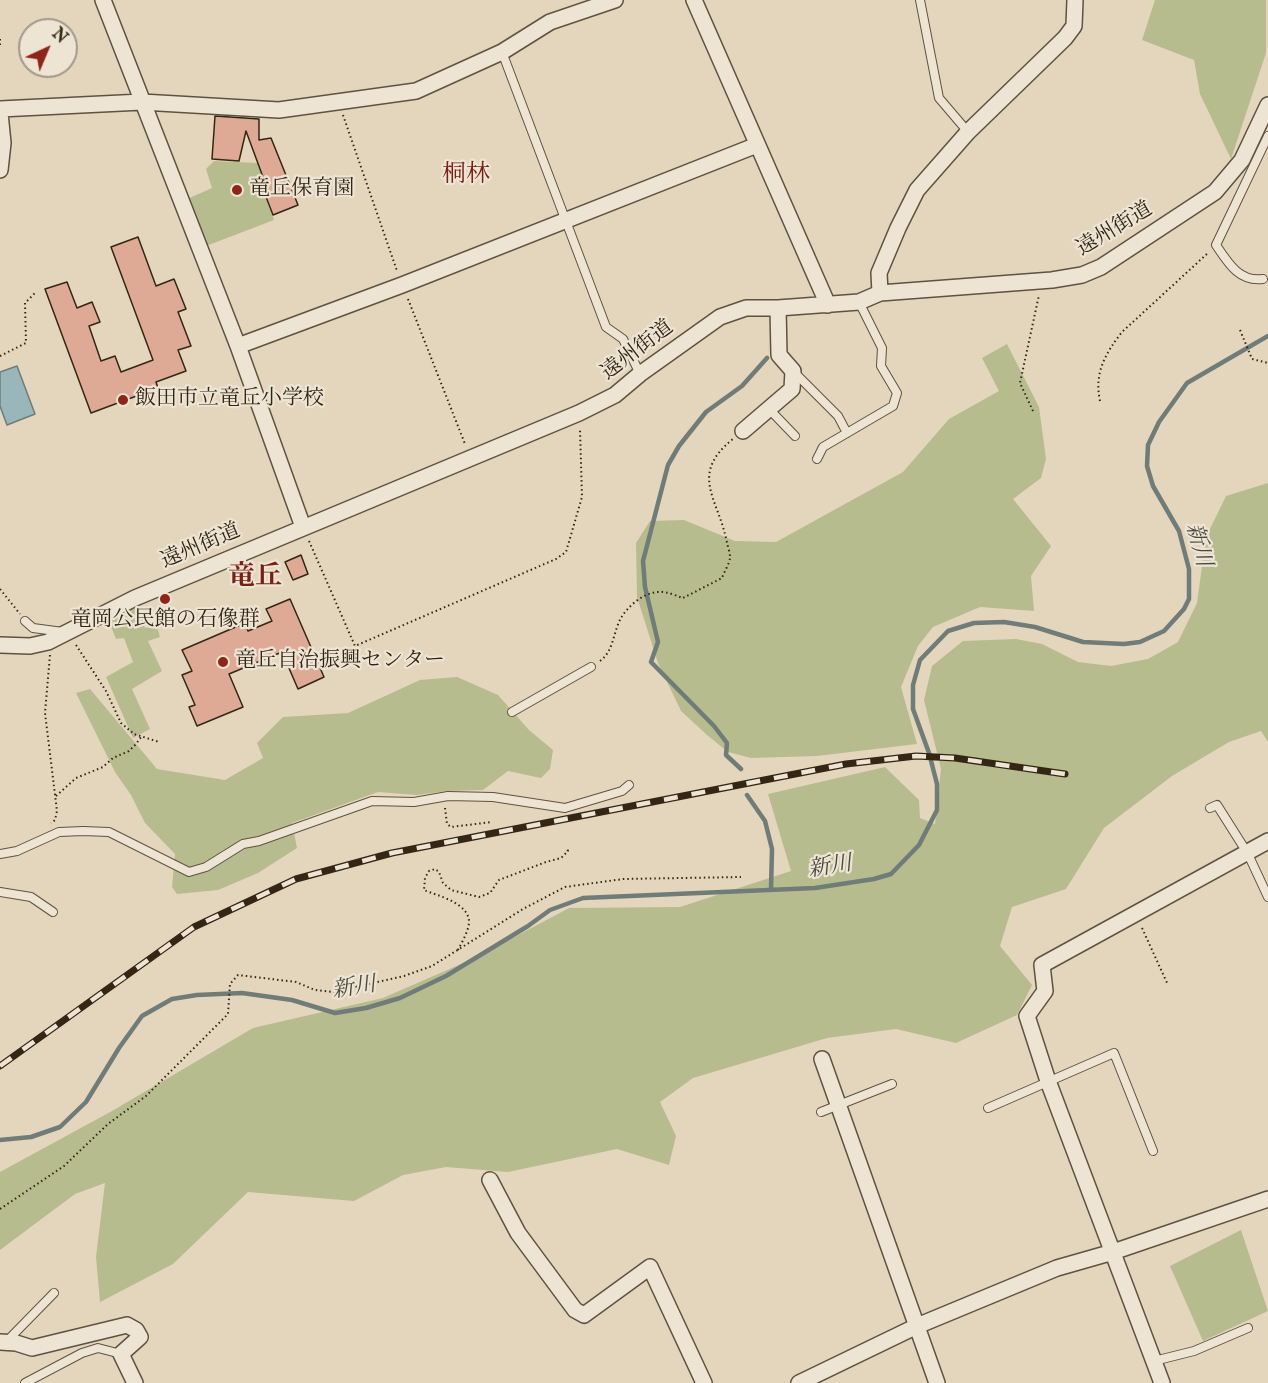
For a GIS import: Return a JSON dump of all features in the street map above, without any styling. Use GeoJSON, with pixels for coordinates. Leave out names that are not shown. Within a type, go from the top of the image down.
{"type":"FeatureCollection","features":[{"type":"Feature","properties":{"kind":"street"},"geometry":{"type":"LineString","coordinates":[[103,0],[238,346],[303,527]]}},
{"type":"Feature","properties":{"kind":"street"},"geometry":{"type":"LineString","coordinates":[[0,109],[142,102],[279,110],[416,91],[502,52],[550,22],[615,0]]}},
{"type":"Feature","properties":{"kind":"street"},"geometry":{"type":"LineString","coordinates":[[694,0],[828,305]]}},
{"type":"Feature","properties":{"kind":"street"},"geometry":{"type":"LineString","coordinates":[[880,293],[879,273],[898,228],[918,190],[968,132],[1065,38],[1074,26],[1075,0]]}},
{"type":"Feature","properties":{"kind":"street"},"geometry":{"type":"LineString","coordinates":[[0,113],[3,143],[0,170]]}},
{"type":"Feature","properties":{"kind":"street","name":"遠州街道"},"geometry":{"type":"LineString","coordinates":[[0,645],[30,646],[48,642],[135,598],[579,413],[615,395],[640,374],[720,317],[746,308],[859,302],[880,293],[1082,275],[1101,267],[1215,192],[1242,160],[1266,116]]}},
{"type":"Feature","properties":{"kind":"street"},"geometry":{"type":"LineString","coordinates":[[238,346],[757,145]]}},
{"type":"Feature","properties":{"kind":"street"},"geometry":{"type":"LineString","coordinates":[[743,431],[792,389],[793,371],[779,355],[778,308]]}},
{"type":"Feature","properties":{"kind":"street"},"geometry":{"type":"LineString","coordinates":[[1162,1383],[1048,1081],[1027,1016],[1045,991],[1042,965],[1268,842]]}},
{"type":"Feature","properties":{"kind":"street"},"geometry":{"type":"LineString","coordinates":[[822,1059],[937,1383]]}},
{"type":"Feature","properties":{"kind":"street"},"geometry":{"type":"LineString","coordinates":[[490,1180],[518,1233],[575,1310],[584,1315],[650,1267],[704,1383]]}},
{"type":"Feature","properties":{"kind":"street"},"geometry":{"type":"LineString","coordinates":[[799,1383],[917,1326],[1057,1268],[1113,1252],[1268,1199]]}},
{"type":"Feature","properties":{"kind":"street"},"geometry":{"type":"LineString","coordinates":[[3,1342],[32,1348],[127,1325],[136,1330],[140,1337],[121,1354],[135,1383]]}},
{"type":"Feature","properties":{"kind":"lane"},"geometry":{"type":"LineString","coordinates":[[920,0],[939,98],[968,132]]}},
{"type":"Feature","properties":{"kind":"lane"},"geometry":{"type":"LineString","coordinates":[[502,52],[606,327],[623,339],[640,374]]}},
{"type":"Feature","properties":{"kind":"lane"},"geometry":{"type":"LineString","coordinates":[[1263,279],[1253,280],[1240,275],[1229,266],[1216,245],[1268,136]]}},
{"type":"Feature","properties":{"kind":"lane"},"geometry":{"type":"LineString","coordinates":[[817,459],[823,447],[893,406],[897,393],[881,366],[882,348],[859,302]]}},
{"type":"Feature","properties":{"kind":"lane"},"geometry":{"type":"LineString","coordinates":[[793,371],[838,416],[847,433]]}},
{"type":"Feature","properties":{"kind":"lane"},"geometry":{"type":"LineString","coordinates":[[770,410],[795,436]]}},
{"type":"Feature","properties":{"kind":"lane"},"geometry":{"type":"LineString","coordinates":[[26,621],[33,628],[65,632]]}},
{"type":"Feature","properties":{"kind":"lane"},"geometry":{"type":"LineString","coordinates":[[512,712],[591,667]]}},
{"type":"Feature","properties":{"kind":"lane"},"geometry":{"type":"LineString","coordinates":[[0,854],[16,851],[59,832],[109,832],[189,872],[206,867],[243,844],[260,841],[372,801],[414,802],[440,798],[494,797],[565,808],[622,791],[629,785]]}},
{"type":"Feature","properties":{"kind":"lane"},"geometry":{"type":"LineString","coordinates":[[1210,808],[1217,805],[1248,854],[1268,897]]}},
{"type":"Feature","properties":{"kind":"lane"},"geometry":{"type":"LineString","coordinates":[[0,892],[31,897],[53,912]]}},
{"type":"Feature","properties":{"kind":"lane"},"geometry":{"type":"LineString","coordinates":[[988,1108],[1114,1053],[1153,1151]]}},
{"type":"Feature","properties":{"kind":"lane"},"geometry":{"type":"LineString","coordinates":[[821,1112],[892,1084]]}},
{"type":"Feature","properties":{"kind":"lane"},"geometry":{"type":"LineString","coordinates":[[3,1342],[54,1293]]}},
{"type":"Feature","properties":{"kind":"lane"},"geometry":{"type":"LineString","coordinates":[[1154,1361],[1194,1351],[1248,1328]]}},
{"type":"Feature","properties":{"kind":"lane"},"geometry":{"type":"LineString","coordinates":[[25,1383],[82,1353],[98,1348],[121,1354]]}},
{"type":"Feature","properties":{"kind":"path"},"geometry":{"type":"LineString","coordinates":[[0,39],[0,46]]}},
{"type":"Feature","properties":{"kind":"path"},"geometry":{"type":"LineString","coordinates":[[1100,401],[1097,388],[1098,374],[1112,345],[1122,332],[1216,245]]}},
{"type":"Feature","properties":{"kind":"path"},"geometry":{"type":"LineString","coordinates":[[1033,411],[1020,383],[1042,280]]}},
{"type":"Feature","properties":{"kind":"path"},"geometry":{"type":"LineString","coordinates":[[0,356],[26,342],[25,303],[35,293]]}},
{"type":"Feature","properties":{"kind":"path"},"geometry":{"type":"LineString","coordinates":[[1240,330],[1252,359],[1268,363]]}},
{"type":"Feature","properties":{"kind":"path"},"geometry":{"type":"LineString","coordinates":[[303,527],[355,646],[556,559],[566,552],[582,496],[579,413]]}},
{"type":"Feature","properties":{"kind":"path"},"geometry":{"type":"LineString","coordinates":[[591,667],[604,658],[615,640],[621,619],[641,597],[659,591],[683,598],[722,578],[730,558],[725,530],[711,496],[709,477],[715,456],[743,431]]}},
{"type":"Feature","properties":{"kind":"path"},"geometry":{"type":"LineString","coordinates":[[0,590],[26,621]]}},
{"type":"Feature","properties":{"kind":"path"},"geometry":{"type":"LineString","coordinates":[[46,828],[55,820],[57,811],[45,713],[48,642]]}},
{"type":"Feature","properties":{"kind":"path"},"geometry":{"type":"LineString","coordinates":[[79,651],[106,691],[121,723],[141,737],[159,742]]}},
{"type":"Feature","properties":{"kind":"path"},"geometry":{"type":"LineString","coordinates":[[56,796],[76,778],[103,767],[113,758],[129,751],[141,737]]}},
{"type":"Feature","properties":{"kind":"path"},"geometry":{"type":"LineString","coordinates":[[440,798],[445,805],[447,824],[451,827],[492,822]]}},
{"type":"Feature","properties":{"kind":"path"},"geometry":{"type":"LineString","coordinates":[[458,950],[469,925],[469,917],[464,909],[424,890],[425,878],[429,870],[435,869],[439,872],[443,883],[451,890],[478,897],[490,893],[500,880],[561,858],[568,851],[566,847]]}},
{"type":"Feature","properties":{"kind":"path"},"geometry":{"type":"LineString","coordinates":[[0,1209],[64,1166],[108,1124],[146,1096],[228,1014],[230,984],[238,975],[296,982],[315,990],[333,992],[404,976],[432,966],[524,909],[565,887],[623,879],[741,877]]}},
{"type":"Feature","properties":{"kind":"path"},"geometry":{"type":"LineString","coordinates":[[1136,914],[1168,986]]}},
{"type":"Feature","properties":{"kind":"green space"},"geometry":{"type":"Polygon","coordinates":[[[1155,0],[1266,0],[1266,53],[1231,159],[1200,94],[1194,60],[1142,40],[1155,0]]]}},
{"type":"Feature","properties":{"kind":"green space"},"geometry":{"type":"Polygon","coordinates":[[[214,161],[258,163],[270,195],[265,197],[274,220],[206,246],[187,199],[212,188],[206,169],[214,161]]]}},
{"type":"Feature","properties":{"kind":"green space"},"geometry":{"type":"Polygon","coordinates":[[[1007,344],[1039,407],[1046,459],[1041,478],[1013,499],[1051,546],[1031,576],[1034,611],[980,607],[933,627],[918,646],[901,687],[917,744],[817,756],[751,758],[728,752],[681,711],[658,663],[637,597],[636,543],[650,521],[684,520],[735,541],[776,542],[903,472],[949,419],[999,391],[982,358],[1007,344]]]}},
{"type":"Feature","properties":{"kind":"green space"},"geometry":{"type":"Polygon","coordinates":[[[1268,483],[1268,742],[1261,731],[1229,742],[1172,776],[1104,828],[1066,889],[1012,907],[1000,946],[1032,985],[1017,1015],[956,1043],[896,1029],[827,1038],[693,1078],[660,1102],[676,1136],[669,1165],[617,1149],[508,1172],[446,1167],[403,1175],[354,1201],[248,1192],[173,1264],[100,1302],[96,1257],[105,1183],[75,1194],[0,1250],[0,1172],[112,1111],[253,1028],[383,998],[477,957],[569,908],[680,907],[791,871],[768,794],[885,767],[919,800],[920,818],[935,824],[941,769],[924,700],[932,666],[963,641],[1016,639],[1042,644],[1078,662],[1111,666],[1148,659],[1178,642],[1197,603],[1206,537],[1226,496],[1268,483]]]}},
{"type":"Feature","properties":{"kind":"green space"},"geometry":{"type":"Polygon","coordinates":[[[136,606],[145,628],[157,626],[160,637],[148,641],[162,671],[132,689],[150,729],[133,738],[106,677],[133,662],[124,638],[116,639],[108,619],[136,606]]]}},
{"type":"Feature","properties":{"kind":"green space"},"geometry":{"type":"Polygon","coordinates":[[[457,677],[498,695],[529,730],[553,750],[550,769],[541,778],[508,771],[483,790],[417,795],[378,792],[292,823],[297,848],[258,873],[218,890],[177,894],[172,887],[175,854],[145,823],[131,795],[115,772],[76,693],[90,689],[157,769],[225,780],[263,758],[257,743],[283,717],[348,713],[420,680],[457,677]]]}},
{"type":"Feature","properties":{"kind":"green space"},"geometry":{"type":"Polygon","coordinates":[[[1241,1230],[1268,1311],[1203,1341],[1170,1266],[1241,1230]]]}},
{"type":"Feature","properties":{"kind":"water"},"geometry":{"type":"Polygon","coordinates":[[[17,366],[35,414],[7,425],[0,406],[0,372],[17,366]]]}},
{"type":"Feature","properties":{"kind":"building"},"geometry":{"type":"Polygon","coordinates":[[[215,116],[259,119],[259,140],[271,138],[298,205],[273,215],[266,197],[270,196],[246,131],[239,161],[212,159],[215,116]]]}},
{"type":"Feature","properties":{"kind":"building"},"geometry":{"type":"Polygon","coordinates":[[[138,237],[156,286],[174,279],[186,309],[178,312],[191,346],[178,350],[186,371],[156,382],[158,388],[91,413],[45,289],[67,282],[77,308],[92,302],[100,322],[89,326],[101,361],[115,356],[121,372],[153,360],[111,247],[138,237]]]}},
{"type":"Feature","properties":{"kind":"building"},"geometry":{"type":"Polygon","coordinates":[[[301,555],[308,574],[293,580],[285,562],[301,555]]]}},
{"type":"Feature","properties":{"kind":"building","name":"竜丘自治振興センター"},"geometry":{"type":"Polygon","coordinates":[[[290,599],[324,677],[298,689],[282,652],[229,674],[243,707],[197,726],[189,707],[195,705],[182,675],[192,671],[182,650],[245,623],[248,631],[272,621],[266,609],[290,599]]]}},
{"type":"Feature","properties":{"kind":"waterway","name":"新川"},"geometry":{"type":"LineString","coordinates":[[0,1140],[31,1137],[60,1127],[86,1102],[119,1048],[142,1016],[172,999],[197,995],[242,993],[292,1000],[335,1013],[366,1008],[400,998],[446,976],[550,910],[583,898],[815,888],[874,879],[891,874],[919,845],[937,810],[937,784],[929,753],[913,709],[913,685],[920,660],[948,631],[974,623],[1004,622],[1035,627],[1083,642],[1124,644],[1140,642],[1164,631],[1184,609],[1189,599],[1189,569],[1179,531],[1153,486],[1147,466],[1148,445],[1159,422],[1187,383],[1268,336]]}},
{"type":"Feature","properties":{"kind":"waterway"},"geometry":{"type":"LineString","coordinates":[[741,769],[726,755],[727,743],[714,726],[651,662],[658,642],[645,587],[643,561],[668,465],[679,446],[706,412],[742,386],[767,358]]}},
{"type":"Feature","properties":{"kind":"waterway"},"geometry":{"type":"LineString","coordinates":[[747,795],[765,821],[772,849],[771,889]]}},
{"type":"Feature","properties":{"kind":"railway"},"geometry":{"type":"LineString","coordinates":[[0,1066],[194,927],[296,879],[392,853],[846,764],[916,756],[955,758],[1065,774]]}},
{"type":"Feature","properties":{"kind":"place","name":"竜丘保育園"},"geometry":{"type":"Point","coordinates":[237,190]}},
{"type":"Feature","properties":{"kind":"place","name":"飯田市立竜丘小学校"},"geometry":{"type":"Point","coordinates":[123,400]}},
{"type":"Feature","properties":{"kind":"place","name":"竜岡公民館の石像群"},"geometry":{"type":"Point","coordinates":[165,599]}},
{"type":"Feature","properties":{"kind":"place","name":"竜丘自治振興センター"},"geometry":{"type":"Point","coordinates":[223,662]}},
{"type":"Feature","properties":{"kind":"district","name":"桐林"},"geometry":{"type":"Point","coordinates":[466,176]}},
{"type":"Feature","properties":{"kind":"district","name":"竜丘"},"geometry":{"type":"Point","coordinates":[255,578]}}]}
